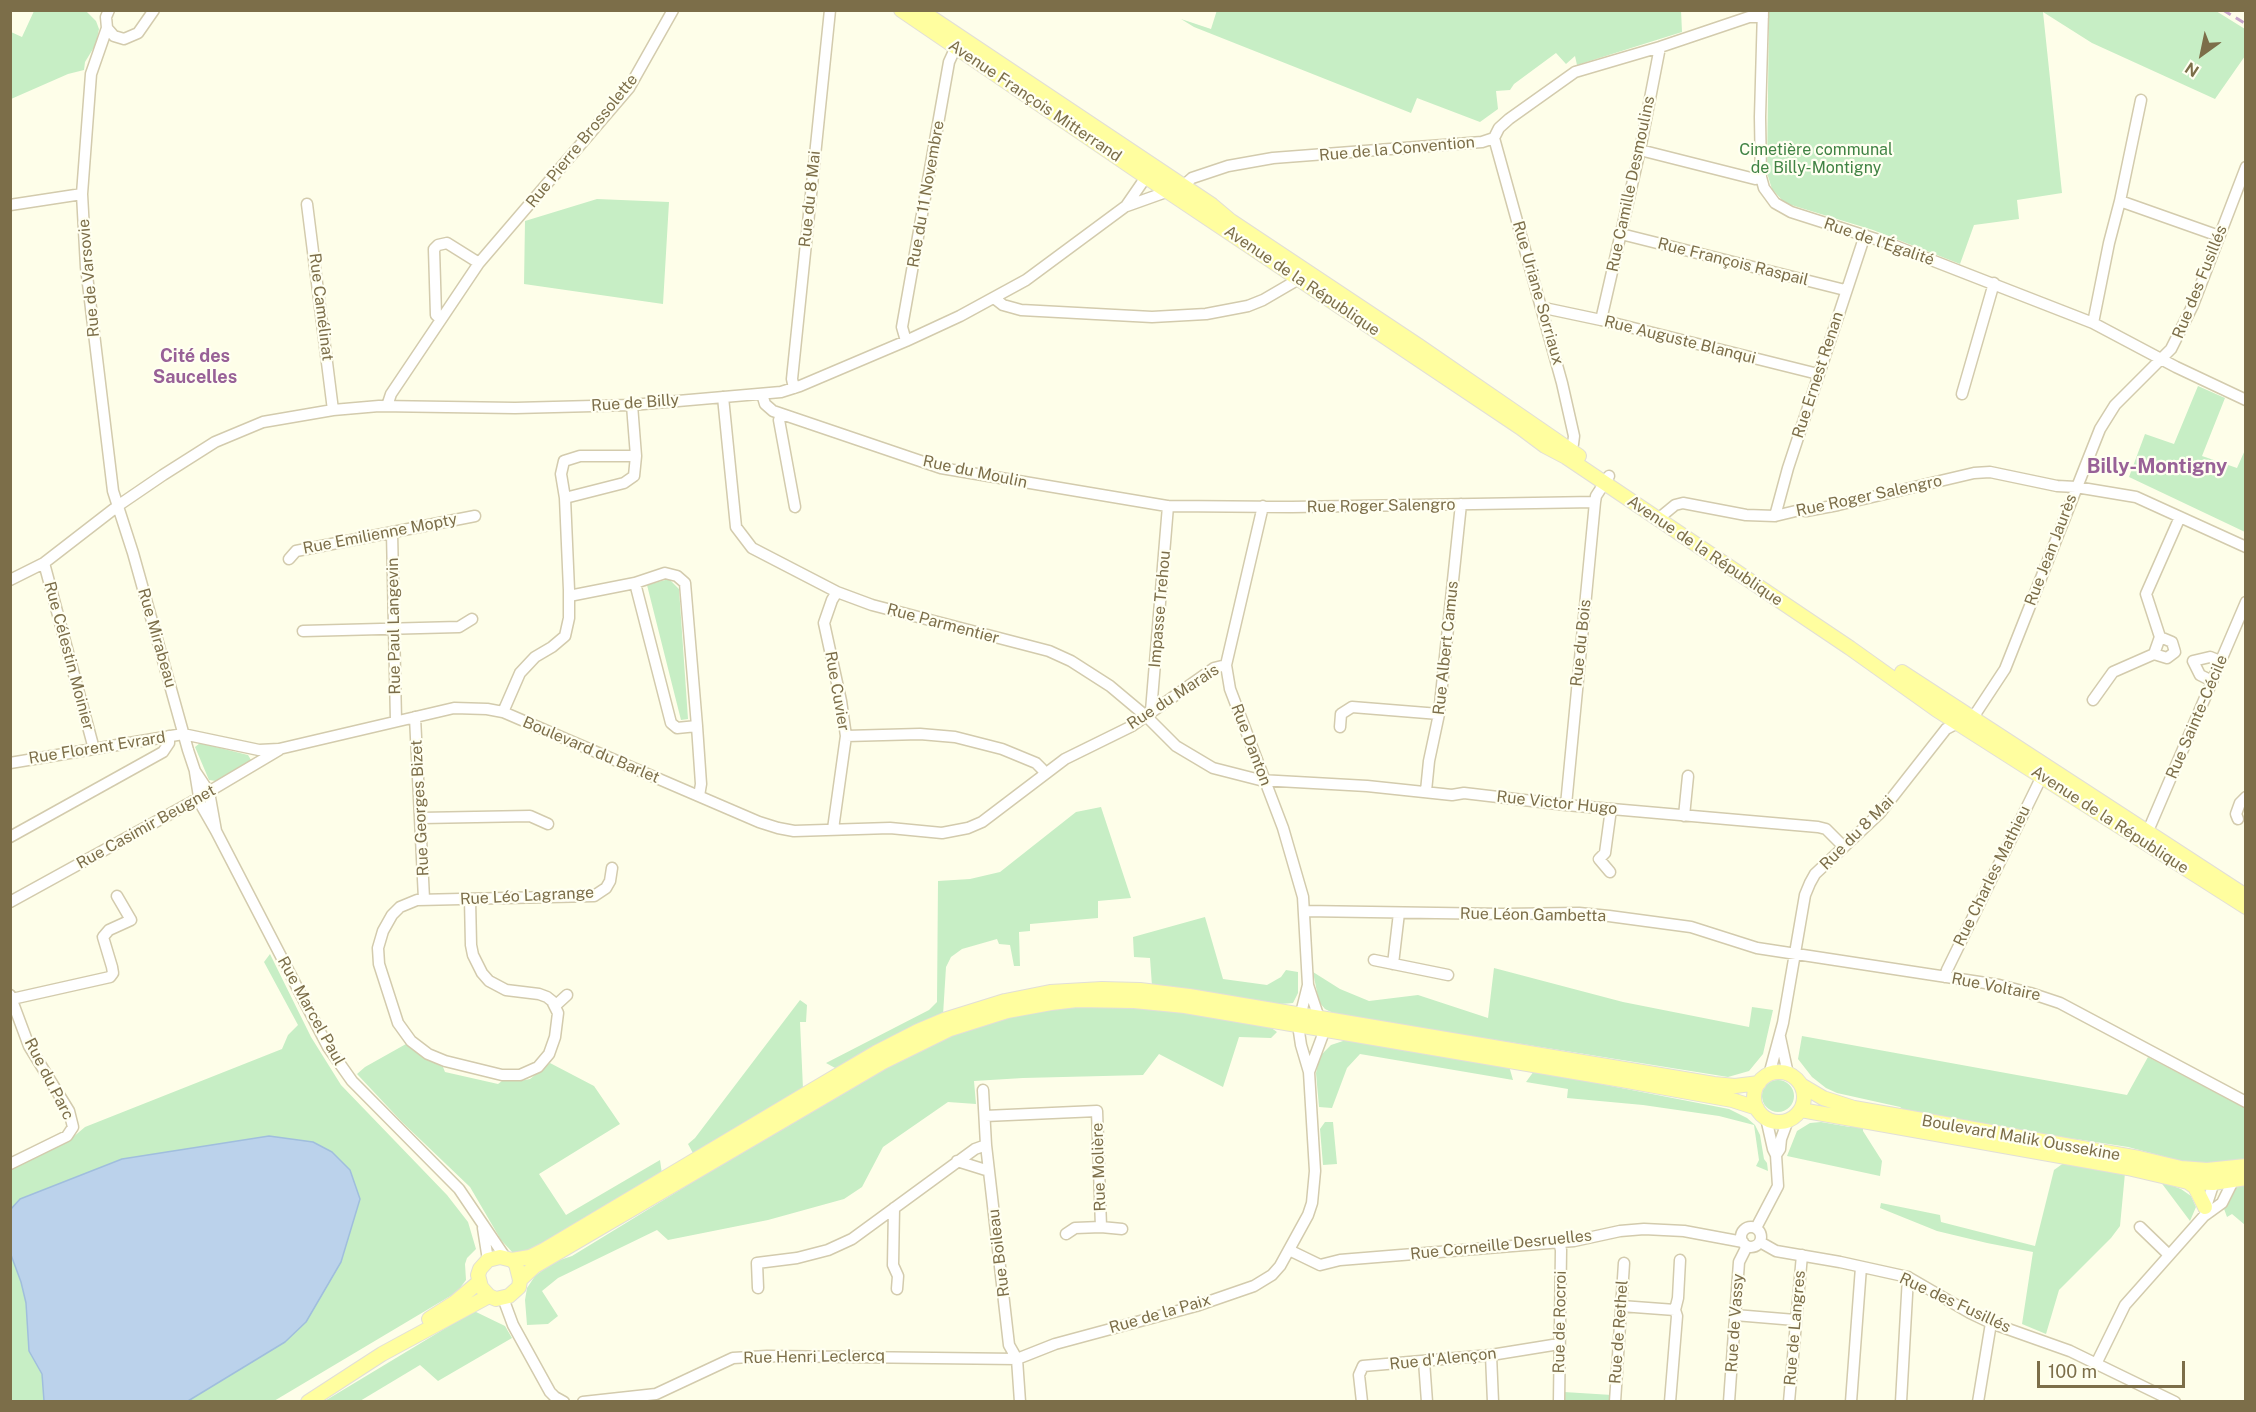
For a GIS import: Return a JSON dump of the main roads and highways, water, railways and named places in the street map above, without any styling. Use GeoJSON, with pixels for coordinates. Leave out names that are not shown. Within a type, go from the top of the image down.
{"type":"FeatureCollection","features":[{"type":"Feature","properties":{"kind":"main road","name":"Avenue François Mitterrand"},"geometry":{"type":"LineString","coordinates":[[901,10],[958,42],[1183,186]]}},
{"type":"Feature","properties":{"kind":"main road","name":"Avenue François Mitterrand"},"geometry":{"type":"LineString","coordinates":[[920,10],[958,42],[1168,191]]}},
{"type":"Feature","properties":{"kind":"main road","name":"Avenue de la République"},"geometry":{"type":"LineString","coordinates":[[1183,186],[1231,221],[1419,346],[1660,516],[2044,772],[2144,836],[2246,896]]}},
{"type":"Feature","properties":{"kind":"main road","name":"Avenue de la République"},"geometry":{"type":"LineString","coordinates":[[1168,191],[1521,428],[1554,453],[1568,453]]}},
{"type":"Feature","properties":{"kind":"main road","name":"Avenue de la République"},"geometry":{"type":"LineString","coordinates":[[2144,836],[2246,907]]}},
{"type":"Feature","properties":{"kind":"main road"},"geometry":{"type":"LineString","coordinates":[[496,1297],[481,1287],[479,1282],[480,1269],[488,1260],[496,1257],[508,1259],[530,1257],[544,1250],[877,1052],[918,1031],[975,1010],[1050,992],[1102,989],[1140,990],[1189,996],[1299,1020]]}},
{"type":"Feature","properties":{"kind":"main road"},"geometry":{"type":"LineString","coordinates":[[520,1280],[544,1261],[920,1042],[950,1029],[1007,1011],[1077,1000],[1134,1001],[1322,1023],[1714,1084],[1736,1086],[1778,1072],[1796,1078],[1801,1085],[1804,1098],[1801,1110],[1788,1120],[1777,1122],[1761,1113],[1715,1096],[1322,1023]]}},
{"type":"Feature","properties":{"kind":"main road"},"geometry":{"type":"LineString","coordinates":[[1761,1113],[1754,1095],[1764,1078]]}},
{"type":"Feature","properties":{"kind":"main road","name":"Boulevard Malik Oussekine"},"geometry":{"type":"LineString","coordinates":[[1801,1085],[1823,1098],[1854,1108],[2139,1158],[2216,1177],[2239,1179]]}},
{"type":"Feature","properties":{"kind":"main road","name":"Boulevard Malik Oussekine"},"geometry":{"type":"LineString","coordinates":[[1801,1110],[2128,1168],[2188,1182],[2216,1177],[2246,1166]]}},
{"type":"Feature","properties":{"kind":"main road"},"geometry":{"type":"LineString","coordinates":[[2188,1182],[2195,1187],[2205,1212]]}},
{"type":"Feature","properties":{"kind":"main road"},"geometry":{"type":"LineString","coordinates":[[308,1401],[382,1354],[496,1297],[515,1292],[520,1280],[519,1269],[508,1259]]}},
{"type":"Feature","properties":{"kind":"main road"},"geometry":{"type":"LineString","coordinates":[[382,1354],[406,1334],[454,1303],[479,1282]]}},
{"type":"Feature","properties":{"kind":"water"},"geometry":{"type":"Polygon","coordinates":[[[269,1136],[313,1142],[332,1152],[350,1170],[360,1199],[341,1262],[306,1322],[285,1342],[188,1401],[44,1401],[42,1374],[29,1351],[26,1303],[11,1255],[11,1209],[20,1199],[122,1159],[269,1136]]]}},
{"type":"Feature","properties":{"kind":"railway"},"geometry":{"type":"LineString","coordinates":[[2223,10],[2246,24]]}},
{"type":"Feature","properties":{"kind":"district","name":"Cité des Saucelles"},"geometry":{"type":"Point","coordinates":[195,366]}},
{"type":"Feature","properties":{"kind":"district","name":"Billy-Montigny"},"geometry":{"type":"Point","coordinates":[2157,467]}},
{"type":"Feature","properties":{"kind":"park label","name":"Cimetière communal de Billy-Montigny"},"geometry":{"type":"Point","coordinates":[1816,159]}}]}
